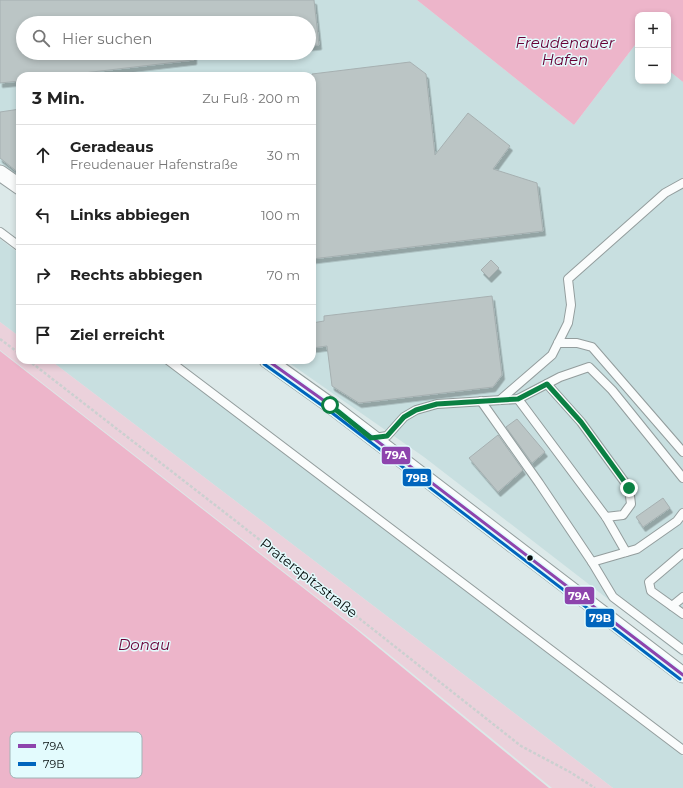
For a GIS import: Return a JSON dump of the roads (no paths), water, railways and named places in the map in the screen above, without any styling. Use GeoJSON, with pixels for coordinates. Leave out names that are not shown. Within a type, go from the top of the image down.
{"type":"FeatureCollection","features":[{"type":"Feature","properties":{"kind":"street"},"geometry":{"type":"LineString","coordinates":[[0,173],[16,184]]}},
{"type":"Feature","properties":{"kind":"street"},"geometry":{"type":"LineString","coordinates":[[273,364],[330,405],[371,438],[683,675]]}},
{"type":"Feature","properties":{"kind":"lane"},"geometry":{"type":"LineString","coordinates":[[500,400],[552,355],[568,323],[571,305],[568,278],[665,194],[683,183]]}},
{"type":"Feature","properties":{"kind":"lane"},"geometry":{"type":"LineString","coordinates":[[0,232],[16,244]]}},
{"type":"Feature","properties":{"kind":"lane"},"geometry":{"type":"LineString","coordinates":[[558,343],[577,343],[592,347],[683,452]]}},
{"type":"Feature","properties":{"kind":"lane"},"geometry":{"type":"LineString","coordinates":[[173,364],[683,750]]}},
{"type":"Feature","properties":{"kind":"lane"},"geometry":{"type":"LineString","coordinates":[[371,438],[387,436],[404,417],[416,410],[437,404],[518,399],[560,377],[589,368],[612,390],[683,478]]}},
{"type":"Feature","properties":{"kind":"lane"},"geometry":{"type":"LineString","coordinates":[[547,384],[581,422],[629,488],[631,504],[623,515],[606,517]]}},
{"type":"Feature","properties":{"kind":"lane"},"geometry":{"type":"LineString","coordinates":[[518,399],[606,517],[626,552]]}},
{"type":"Feature","properties":{"kind":"lane"},"geometry":{"type":"LineString","coordinates":[[481,401],[539,483],[592,562],[613,597],[683,650]]}},
{"type":"Feature","properties":{"kind":"lane"},"geometry":{"type":"LineString","coordinates":[[592,562],[637,549],[678,521],[683,513]]}},
{"type":"Feature","properties":{"kind":"lane"},"geometry":{"type":"LineString","coordinates":[[683,554],[649,582],[651,591],[683,614]]}},
{"type":"Feature","properties":{"kind":"lane"},"geometry":{"type":"LineString","coordinates":[[672,606],[683,597]]}},
{"type":"Feature","properties":{"kind":"water","name":"Freudenauer Hafen"},"geometry":{"type":"Polygon","coordinates":[[[417,0],[683,0],[683,82],[671,72],[671,12],[635,12],[635,45],[574,125],[417,0]]]}},
{"type":"Feature","properties":{"kind":"water","name":"Donau"},"geometry":{"type":"Polygon","coordinates":[[[0,351],[352,626],[549,788],[0,788],[0,351]]]}}]}
